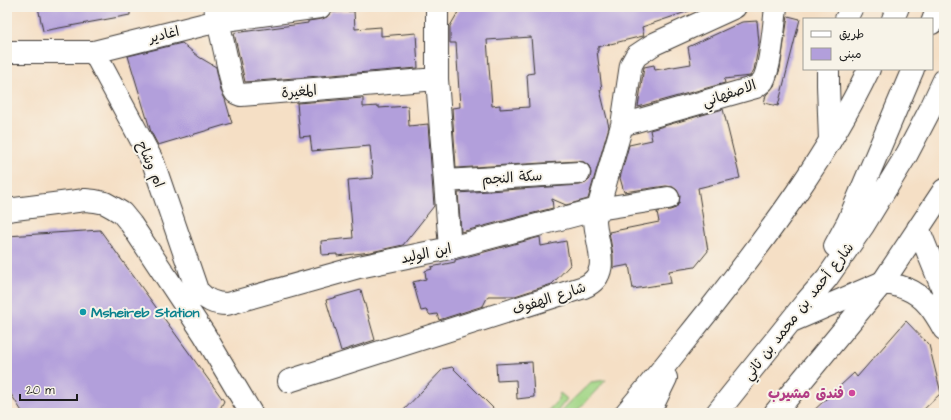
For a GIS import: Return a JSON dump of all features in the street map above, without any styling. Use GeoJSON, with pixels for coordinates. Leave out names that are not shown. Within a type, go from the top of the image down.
{"type":"FeatureCollection","features":[{"type":"Feature","properties":{"kind":"street","name":"اغادير"},"geometry":{"type":"LineString","coordinates":[[7,52],[94,52],[216,14],[320,7]]}},
{"type":"Feature","properties":{"kind":"street"},"geometry":{"type":"LineString","coordinates":[[437,7],[437,79],[450,248]]}},
{"type":"Feature","properties":{"kind":"street","name":"شارع الهفوف"},"geometry":{"type":"LineString","coordinates":[[289,381],[590,285],[598,276],[602,264],[595,226],[598,209],[622,125],[630,65],[636,56],[654,44],[735,7]]}},
{"type":"Feature","properties":{"kind":"street","name":"الاصفهاني"},"geometry":{"type":"LineString","coordinates":[[622,125],[756,87],[763,81],[767,68],[776,7]]}},
{"type":"Feature","properties":{"kind":"street"},"geometry":{"type":"LineString","coordinates":[[893,18],[898,7]]}},
{"type":"Feature","properties":{"kind":"street"},"geometry":{"type":"LineString","coordinates":[[933,20],[938,7]]}},
{"type":"Feature","properties":{"kind":"street","name":"المغيرة"},"geometry":{"type":"LineString","coordinates":[[216,14],[233,88],[236,93],[242,95],[437,79]]}},
{"type":"Feature","properties":{"kind":"street","name":"ام وشاح"},"geometry":{"type":"LineString","coordinates":[[94,52],[153,162],[194,281]]}},
{"type":"Feature","properties":{"kind":"street"},"geometry":{"type":"LineString","coordinates":[[828,70],[830,140]]}},
{"type":"Feature","properties":{"kind":"street"},"geometry":{"type":"LineString","coordinates":[[626,413],[678,351],[755,250],[794,195],[830,140],[868,70]]}},
{"type":"Feature","properties":{"kind":"street"},"geometry":{"type":"LineString","coordinates":[[806,302],[848,222],[913,70]]}},
{"type":"Feature","properties":{"kind":"street","name":"شارع أحمد بن محمد بن ثاني"},"geometry":{"type":"LineString","coordinates":[[718,412],[827,278],[863,226],[886,190],[931,108],[944,80]]}},
{"type":"Feature","properties":{"kind":"street","name":"سكة النجم"},"geometry":{"type":"LineString","coordinates":[[445,181],[579,173]]}},
{"type":"Feature","properties":{"kind":"street"},"geometry":{"type":"LineString","coordinates":[[775,413],[883,282],[944,190]]}},
{"type":"Feature","properties":{"kind":"street","name":"ابن الوليد"},"geometry":{"type":"LineString","coordinates":[[194,281],[197,290],[206,299],[218,304],[227,304],[359,267],[450,248],[598,209],[668,198]]}},
{"type":"Feature","properties":{"kind":"street"},"geometry":{"type":"LineString","coordinates":[[7,210],[85,200],[105,203],[122,213],[131,224],[204,334],[251,413]]}},
{"type":"Feature","properties":{"kind":"street"},"geometry":{"type":"LineString","coordinates":[[918,228],[944,292]]}},
{"type":"Feature","properties":{"kind":"street"},"geometry":{"type":"LineString","coordinates":[[791,321],[883,282],[908,289],[921,297],[934,311],[944,329]]}},
{"type":"Feature","properties":{"kind":"street"},"geometry":{"type":"LineString","coordinates":[[649,413],[678,351]]}},
{"type":"Feature","properties":{"kind":"green space"},"geometry":{"type":"Polygon","coordinates":[[[606,380],[575,413],[559,413],[591,382],[606,380]]]}},
{"type":"Feature","properties":{"kind":"green space"},"geometry":{"type":"Polygon","coordinates":[[[560,393],[567,399],[556,413],[546,413],[557,401],[560,393]]]}},
{"type":"Feature","properties":{"kind":"building"},"geometry":{"type":"Polygon","coordinates":[[[38,7],[130,7],[130,15],[43,31],[38,7]]]}},
{"type":"Feature","properties":{"kind":"building"},"geometry":{"type":"Polygon","coordinates":[[[461,7],[692,7],[692,10],[642,27],[644,36],[598,47],[597,51],[602,90],[600,90],[609,127],[588,199],[566,205],[552,199],[553,208],[461,232],[458,193],[580,185],[586,183],[590,179],[591,173],[589,166],[584,162],[578,161],[456,168],[452,108],[460,107],[456,43],[450,43],[450,26],[461,7]],[[531,37],[487,40],[492,106],[500,105],[500,109],[529,107],[527,74],[534,73],[531,37]]]}},
{"type":"Feature","properties":{"kind":"building"},"geometry":{"type":"Polygon","coordinates":[[[354,11],[355,29],[381,27],[381,36],[416,33],[418,68],[245,82],[234,33],[308,23],[308,21],[327,17],[331,12],[354,11]]]}},
{"type":"Feature","properties":{"kind":"building"},"geometry":{"type":"Polygon","coordinates":[[[788,16],[800,19],[778,106],[764,103],[766,95],[774,86],[780,69],[788,16]]]}},
{"type":"Feature","properties":{"kind":"building"},"geometry":{"type":"Polygon","coordinates":[[[757,21],[759,43],[754,70],[750,76],[724,79],[725,83],[638,107],[644,67],[654,65],[655,70],[691,64],[688,47],[742,22],[757,21]]]}},
{"type":"Feature","properties":{"kind":"building"},"geometry":{"type":"Polygon","coordinates":[[[182,43],[199,57],[216,67],[221,91],[232,123],[158,145],[151,132],[128,56],[182,43]]]}},
{"type":"Feature","properties":{"kind":"building"},"geometry":{"type":"Polygon","coordinates":[[[363,98],[363,107],[379,106],[379,108],[408,106],[409,126],[428,124],[434,206],[403,245],[371,252],[337,256],[337,254],[322,255],[321,241],[353,238],[348,180],[373,178],[370,146],[312,151],[310,136],[300,137],[297,103],[363,98]]]}},
{"type":"Feature","properties":{"kind":"building"},"geometry":{"type":"Polygon","coordinates":[[[723,109],[740,178],[698,188],[708,251],[695,267],[669,271],[671,283],[633,289],[629,265],[613,268],[613,255],[609,232],[659,222],[657,212],[676,208],[679,203],[680,196],[677,190],[673,187],[666,186],[624,192],[620,178],[629,145],[652,140],[650,130],[723,109]]]}},
{"type":"Feature","properties":{"kind":"building","name":"Msheireb Station"},"geometry":{"type":"Polygon","coordinates":[[[100,230],[224,401],[218,413],[23,413],[7,388],[7,236],[100,230]]]}},
{"type":"Feature","properties":{"kind":"building"},"geometry":{"type":"Polygon","coordinates":[[[540,237],[541,246],[566,241],[570,265],[552,284],[515,296],[488,296],[483,306],[439,320],[437,314],[430,315],[426,310],[421,311],[413,282],[426,279],[425,271],[432,269],[431,267],[455,262],[455,260],[540,237]]]}},
{"type":"Feature","properties":{"kind":"building"},"geometry":{"type":"Polygon","coordinates":[[[361,290],[375,340],[341,351],[326,300],[361,290]]]}},
{"type":"Feature","properties":{"kind":"building"},"geometry":{"type":"Polygon","coordinates":[[[906,321],[929,345],[941,393],[920,413],[811,413],[854,373],[857,377],[906,321]]]}},
{"type":"Feature","properties":{"kind":"building"},"geometry":{"type":"Polygon","coordinates":[[[532,362],[534,397],[517,399],[516,380],[497,381],[496,364],[532,362]]]}},
{"type":"Feature","properties":{"kind":"building"},"geometry":{"type":"Polygon","coordinates":[[[452,367],[498,413],[401,413],[443,369],[452,367]]]}},
{"type":"Feature","properties":{"kind":"place","name":"Msheireb Station"},"geometry":{"type":"Point","coordinates":[83,312]}},
{"type":"Feature","properties":{"kind":"place","name":"فندق مشيرب"},"geometry":{"type":"Point","coordinates":[852,393]}}]}
